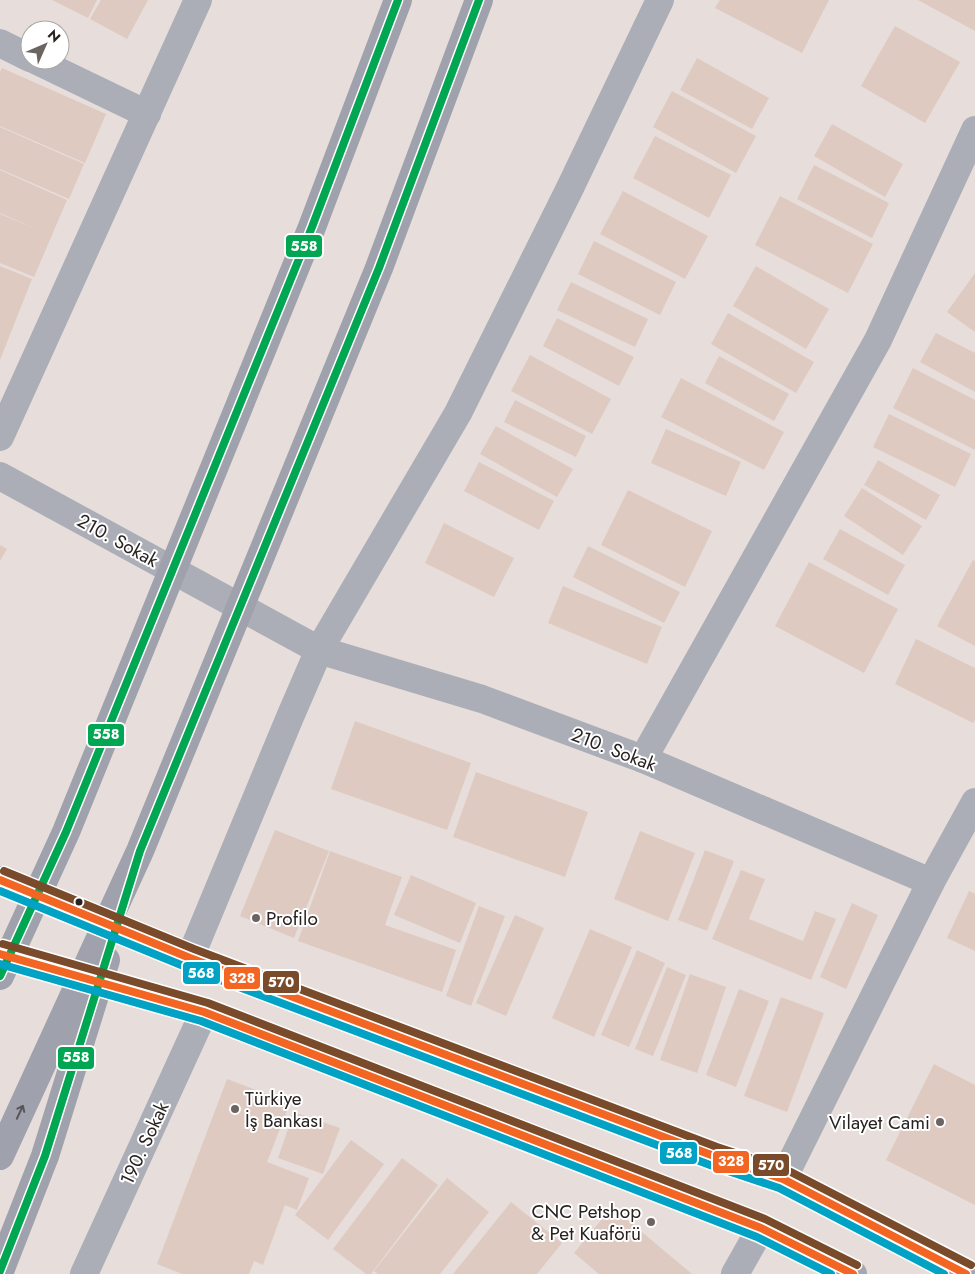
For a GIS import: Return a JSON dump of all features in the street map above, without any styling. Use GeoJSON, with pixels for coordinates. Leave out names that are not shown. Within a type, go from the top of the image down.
{"type":"FeatureCollection","features":[{"type":"Feature","properties":{"kind":"highway"},"geometry":{"type":"LineString","coordinates":[[0,976],[66,832],[312,227],[398,0]]}},
{"type":"Feature","properties":{"kind":"highway"},"geometry":{"type":"LineString","coordinates":[[0,1156],[140,851],[379,268],[479,0]]}},
{"type":"Feature","properties":{"kind":"highway"},"geometry":{"type":"LineString","coordinates":[[0,1271],[45,1156],[140,851]]}},
{"type":"Feature","properties":{"kind":"main road"},"geometry":{"type":"LineString","coordinates":[[0,880],[190,958],[714,1156],[783,1179],[966,1274]]}},
{"type":"Feature","properties":{"kind":"main road"},"geometry":{"type":"LineString","coordinates":[[0,954],[204,1012],[761,1228],[853,1274]]}},
{"type":"Feature","properties":{"kind":"street"},"geometry":{"type":"LineString","coordinates":[[0,437],[198,0]]}},
{"type":"Feature","properties":{"kind":"street"},"geometry":{"type":"LineString","coordinates":[[190,958],[319,650],[458,413],[660,0]]}},
{"type":"Feature","properties":{"kind":"street"},"geometry":{"type":"LineString","coordinates":[[0,43],[20,53]]}},
{"type":"Feature","properties":{"kind":"street"},"geometry":{"type":"LineString","coordinates":[[55,70],[147,114]]}},
{"type":"Feature","properties":{"kind":"street"},"geometry":{"type":"LineString","coordinates":[[643,759],[878,340],[975,130]]}},
{"type":"Feature","properties":{"kind":"street","name":"210. Sokak"},"geometry":{"type":"LineString","coordinates":[[0,476],[319,650],[482,699],[643,759],[931,882],[926,891]]}},
{"type":"Feature","properties":{"kind":"street"},"geometry":{"type":"LineString","coordinates":[[783,1179],[926,891],[975,802]]}},
{"type":"Feature","properties":{"kind":"street","name":"190. Sokak"},"geometry":{"type":"LineString","coordinates":[[84,1274],[204,1012]]}},
{"type":"Feature","properties":{"kind":"street"},"geometry":{"type":"LineString","coordinates":[[735,1274],[761,1228]]}},
{"type":"Feature","properties":{"kind":"building"},"geometry":{"type":"Polygon","coordinates":[[[52,0],[97,0],[88,18],[52,0]]]}},
{"type":"Feature","properties":{"kind":"building"},"geometry":{"type":"Polygon","coordinates":[[[101,0],[148,0],[127,39],[90,19],[101,0]]]}},
{"type":"Feature","properties":{"kind":"building"},"geometry":{"type":"Polygon","coordinates":[[[720,0],[829,0],[802,53],[715,8],[720,0]]]}},
{"type":"Feature","properties":{"kind":"building"},"geometry":{"type":"Polygon","coordinates":[[[918,0],[975,0],[975,31],[918,0]]]}},
{"type":"Feature","properties":{"kind":"building"},"geometry":{"type":"Polygon","coordinates":[[[895,26],[960,62],[925,123],[861,86],[895,26]]]}},
{"type":"Feature","properties":{"kind":"building"},"geometry":{"type":"Polygon","coordinates":[[[697,58],[769,98],[752,129],[680,90],[697,58]]]}},
{"type":"Feature","properties":{"kind":"building"},"geometry":{"type":"Polygon","coordinates":[[[2,68],[106,114],[85,163],[0,126],[0,72],[2,68]]]}},
{"type":"Feature","properties":{"kind":"building"},"geometry":{"type":"Polygon","coordinates":[[[672,91],[756,136],[736,173],[653,127],[672,91]]]}},
{"type":"Feature","properties":{"kind":"building"},"geometry":{"type":"Polygon","coordinates":[[[832,124],[903,164],[885,197],[814,156],[832,124]]]}},
{"type":"Feature","properties":{"kind":"building"},"geometry":{"type":"Polygon","coordinates":[[[0,127],[84,164],[69,199],[0,169],[0,127]]]}},
{"type":"Feature","properties":{"kind":"building"},"geometry":{"type":"Polygon","coordinates":[[[655,136],[731,175],[709,218],[633,178],[655,136]]]}},
{"type":"Feature","properties":{"kind":"building"},"geometry":{"type":"Polygon","coordinates":[[[814,165],[889,203],[872,238],[797,199],[814,165]]]}},
{"type":"Feature","properties":{"kind":"building"},"geometry":{"type":"Polygon","coordinates":[[[0,170],[67,200],[34,277],[0,263],[0,214],[41,231],[0,213],[0,170]]]}},
{"type":"Feature","properties":{"kind":"building"},"geometry":{"type":"Polygon","coordinates":[[[623,191],[708,236],[685,279],[600,234],[623,191]]]}},
{"type":"Feature","properties":{"kind":"building"},"geometry":{"type":"Polygon","coordinates":[[[780,196],[873,244],[848,293],[755,245],[780,196]]]}},
{"type":"Feature","properties":{"kind":"building"},"geometry":{"type":"Polygon","coordinates":[[[594,241],[676,282],[660,315],[578,274],[594,241]]]}},
{"type":"Feature","properties":{"kind":"building"},"geometry":{"type":"Polygon","coordinates":[[[0,266],[32,279],[0,360],[0,266]]]}},
{"type":"Feature","properties":{"kind":"building"},"geometry":{"type":"Polygon","coordinates":[[[756,266],[829,309],[806,349],[733,306],[756,266]]]}},
{"type":"Feature","properties":{"kind":"building"},"geometry":{"type":"Polygon","coordinates":[[[975,273],[975,332],[947,312],[975,273]]]}},
{"type":"Feature","properties":{"kind":"building"},"geometry":{"type":"Polygon","coordinates":[[[571,282],[648,319],[635,347],[557,310],[571,282]]]}},
{"type":"Feature","properties":{"kind":"building"},"geometry":{"type":"Polygon","coordinates":[[[728,313],[814,362],[796,393],[711,344],[728,313]]]}},
{"type":"Feature","properties":{"kind":"building"},"geometry":{"type":"Polygon","coordinates":[[[557,318],[634,357],[619,386],[543,346],[557,318]]]}},
{"type":"Feature","properties":{"kind":"building"},"geometry":{"type":"Polygon","coordinates":[[[936,333],[975,353],[975,392],[920,362],[936,333]]]}},
{"type":"Feature","properties":{"kind":"building"},"geometry":{"type":"Polygon","coordinates":[[[530,355],[611,399],[592,434],[511,391],[530,355]]]}},
{"type":"Feature","properties":{"kind":"building"},"geometry":{"type":"Polygon","coordinates":[[[719,356],[789,394],[774,421],[705,383],[719,356]]]}},
{"type":"Feature","properties":{"kind":"building"},"geometry":{"type":"Polygon","coordinates":[[[913,368],[975,400],[975,450],[893,408],[913,368]]]}},
{"type":"Feature","properties":{"kind":"building"},"geometry":{"type":"Polygon","coordinates":[[[681,378],[784,432],[764,470],[661,417],[681,378]]]}},
{"type":"Feature","properties":{"kind":"building"},"geometry":{"type":"Polygon","coordinates":[[[515,400],[586,436],[576,457],[504,422],[515,400]]]}},
{"type":"Feature","properties":{"kind":"building"},"geometry":{"type":"Polygon","coordinates":[[[889,414],[971,454],[955,487],[873,447],[889,414]]]}},
{"type":"Feature","properties":{"kind":"building"},"geometry":{"type":"Polygon","coordinates":[[[496,426],[573,469],[557,497],[480,454],[496,426]]]}},
{"type":"Feature","properties":{"kind":"building"},"geometry":{"type":"Polygon","coordinates":[[[666,429],[741,462],[726,496],[651,463],[666,429]]]}},
{"type":"Feature","properties":{"kind":"building"},"geometry":{"type":"Polygon","coordinates":[[[878,460],[940,495],[926,520],[864,485],[878,460]]]}},
{"type":"Feature","properties":{"kind":"building"},"geometry":{"type":"Polygon","coordinates":[[[479,462],[554,501],[539,530],[464,491],[479,462]]]}},
{"type":"Feature","properties":{"kind":"building"},"geometry":{"type":"Polygon","coordinates":[[[862,488],[922,526],[903,555],[844,516],[862,488]]]}},
{"type":"Feature","properties":{"kind":"building"},"geometry":{"type":"Polygon","coordinates":[[[628,490],[712,531],[685,587],[601,545],[628,490]]]}},
{"type":"Feature","properties":{"kind":"building"},"geometry":{"type":"Polygon","coordinates":[[[444,523],[514,558],[494,597],[425,563],[444,523]]]}},
{"type":"Feature","properties":{"kind":"building"},"geometry":{"type":"Polygon","coordinates":[[[840,529],[905,565],[888,595],[823,559],[840,529]]]}},
{"type":"Feature","properties":{"kind":"building"},"geometry":{"type":"Polygon","coordinates":[[[0,545],[7,549],[0,561],[0,545]]]}},
{"type":"Feature","properties":{"kind":"building"},"geometry":{"type":"Polygon","coordinates":[[[588,546],[680,592],[664,623],[573,577],[588,546]]]}},
{"type":"Feature","properties":{"kind":"building"},"geometry":{"type":"Polygon","coordinates":[[[973,560],[975,561],[975,646],[937,626],[973,560]]]}},
{"type":"Feature","properties":{"kind":"building"},"geometry":{"type":"Polygon","coordinates":[[[809,562],[898,609],[864,673],[775,626],[809,562]]]}},
{"type":"Feature","properties":{"kind":"building"},"geometry":{"type":"Polygon","coordinates":[[[563,586],[662,627],[647,664],[548,623],[563,586]]]}},
{"type":"Feature","properties":{"kind":"building"},"geometry":{"type":"Polygon","coordinates":[[[916,639],[975,668],[975,720],[973,723],[895,684],[916,639]]]}},
{"type":"Feature","properties":{"kind":"building"},"geometry":{"type":"Polygon","coordinates":[[[355,721],[471,763],[447,830],[331,789],[355,721]]]}},
{"type":"Feature","properties":{"kind":"building"},"geometry":{"type":"Polygon","coordinates":[[[476,772],[588,812],[565,877],[453,837],[476,772]]]}},
{"type":"Feature","properties":{"kind":"building"},"geometry":{"type":"Polygon","coordinates":[[[275,830],[329,851],[294,938],[240,916],[275,830]]]}},
{"type":"Feature","properties":{"kind":"building"},"geometry":{"type":"Polygon","coordinates":[[[640,831],[695,853],[668,921],[614,899],[640,831]]]}},
{"type":"Feature","properties":{"kind":"building"},"geometry":{"type":"Polygon","coordinates":[[[705,850],[734,861],[707,931],[678,920],[705,850]]]}},
{"type":"Feature","properties":{"kind":"building"},"geometry":{"type":"Polygon","coordinates":[[[330,851],[402,877],[385,925],[456,950],[442,992],[298,941],[330,851]]]}},
{"type":"Feature","properties":{"kind":"building"},"geometry":{"type":"Polygon","coordinates":[[[741,870],[765,879],[749,919],[803,941],[815,911],[836,919],[811,980],[712,939],[741,870]]]}},
{"type":"Feature","properties":{"kind":"building"},"geometry":{"type":"Polygon","coordinates":[[[411,875],[476,903],[460,943],[394,915],[411,875]]]}},
{"type":"Feature","properties":{"kind":"building"},"geometry":{"type":"Polygon","coordinates":[[[969,891],[975,894],[975,951],[947,938],[969,891]]]}},
{"type":"Feature","properties":{"kind":"building"},"geometry":{"type":"Polygon","coordinates":[[[852,903],[878,915],[846,989],[820,977],[852,903]]]}},
{"type":"Feature","properties":{"kind":"building"},"geometry":{"type":"Polygon","coordinates":[[[479,906],[505,916],[471,1006],[446,996],[479,906]]]}},
{"type":"Feature","properties":{"kind":"building"},"geometry":{"type":"Polygon","coordinates":[[[515,915],[544,928],[506,1016],[476,1003],[515,915]]]}},
{"type":"Feature","properties":{"kind":"building"},"geometry":{"type":"Polygon","coordinates":[[[590,929],[632,947],[594,1037],[552,1018],[590,929]]]}},
{"type":"Feature","properties":{"kind":"building"},"geometry":{"type":"Polygon","coordinates":[[[637,950],[665,963],[629,1047],[601,1035],[637,950]]]}},
{"type":"Feature","properties":{"kind":"building"},"geometry":{"type":"Polygon","coordinates":[[[667,967],[686,975],[653,1056],[635,1049],[667,967]]]}},
{"type":"Feature","properties":{"kind":"building"},"geometry":{"type":"Polygon","coordinates":[[[690,974],[726,987],[697,1073],[660,1060],[690,974]]]}},
{"type":"Feature","properties":{"kind":"building"},"geometry":{"type":"Polygon","coordinates":[[[739,989],[769,1001],[736,1087],[706,1075],[739,989]]]}},
{"type":"Feature","properties":{"kind":"building"},"geometry":{"type":"Polygon","coordinates":[[[781,997],[824,1013],[787,1112],[744,1096],[781,997]]]}},
{"type":"Feature","properties":{"kind":"building","name":"Vilayet Cami"},"geometry":{"type":"Polygon","coordinates":[[[934,1064],[975,1085],[975,1205],[886,1160],[934,1064]]]}},
{"type":"Feature","properties":{"kind":"building"},"geometry":{"type":"Polygon","coordinates":[[[227,1079],[290,1103],[267,1162],[309,1178],[297,1210],[285,1205],[263,1265],[254,1261],[249,1274],[182,1274],[157,1264],[227,1079]]]}},
{"type":"Feature","properties":{"kind":"building"},"geometry":{"type":"Polygon","coordinates":[[[294,1112],[340,1128],[323,1174],[278,1158],[294,1112]]]}},
{"type":"Feature","properties":{"kind":"building"},"geometry":{"type":"Polygon","coordinates":[[[351,1140],[384,1164],[328,1240],[295,1215],[351,1140]]]}},
{"type":"Feature","properties":{"kind":"building"},"geometry":{"type":"Polygon","coordinates":[[[402,1158],[438,1185],[371,1274],[366,1274],[333,1249],[402,1158]]]}},
{"type":"Feature","properties":{"kind":"building"},"geometry":{"type":"Polygon","coordinates":[[[447,1178],[489,1212],[440,1274],[378,1274],[374,1271],[447,1178]]]}},
{"type":"Feature","properties":{"kind":"building"},"geometry":{"type":"Polygon","coordinates":[[[511,1202],[562,1243],[537,1274],[453,1274],[511,1202]]]}},
{"type":"Feature","properties":{"kind":"building"},"geometry":{"type":"Polygon","coordinates":[[[612,1207],[692,1274],[599,1274],[574,1253],[612,1207]]]}},
{"type":"Feature","properties":{"kind":"transit line","name":"558"},"geometry":{"type":"LineString","coordinates":[[0,976],[66,832],[312,227],[398,0]]}},
{"type":"Feature","properties":{"kind":"transit line","name":"558"},"geometry":{"type":"LineString","coordinates":[[0,1271],[45,1156],[140,851],[379,268],[479,0]]}},
{"type":"Feature","properties":{"kind":"transit line","name":"570"},"geometry":{"type":"LineString","coordinates":[[4,871],[194,949],[717,1147],[787,1170],[971,1265]]}},
{"type":"Feature","properties":{"kind":"transit line","name":"328"},"geometry":{"type":"LineString","coordinates":[[0,880],[190,958],[714,1156],[783,1179],[966,1274]]}},
{"type":"Feature","properties":{"kind":"transit line","name":"568"},"geometry":{"type":"LineString","coordinates":[[0,891],[186,967],[710,1165],[779,1188],[944,1274]]}},
{"type":"Feature","properties":{"kind":"transit line","name":"570"},"geometry":{"type":"LineString","coordinates":[[3,944],[208,1003],[765,1219],[857,1265]]}},
{"type":"Feature","properties":{"kind":"transit line","name":"328"},"geometry":{"type":"LineString","coordinates":[[0,954],[204,1012],[761,1228],[853,1274]]}},
{"type":"Feature","properties":{"kind":"transit line","name":"568"},"geometry":{"type":"LineString","coordinates":[[0,964],[201,1021],[757,1237],[831,1274]]}},
{"type":"Feature","properties":{"kind":"place","name":"Profilo"},"geometry":{"type":"Point","coordinates":[256,918]}},
{"type":"Feature","properties":{"kind":"place","name":"Türkiye İş Bankası"},"geometry":{"type":"Point","coordinates":[235,1109]}},
{"type":"Feature","properties":{"kind":"place","name":"Vilayet Cami"},"geometry":{"type":"Point","coordinates":[940,1122]}},
{"type":"Feature","properties":{"kind":"place","name":"CNC Petshop & Pet Kuaförü"},"geometry":{"type":"Point","coordinates":[651,1222]}}]}
